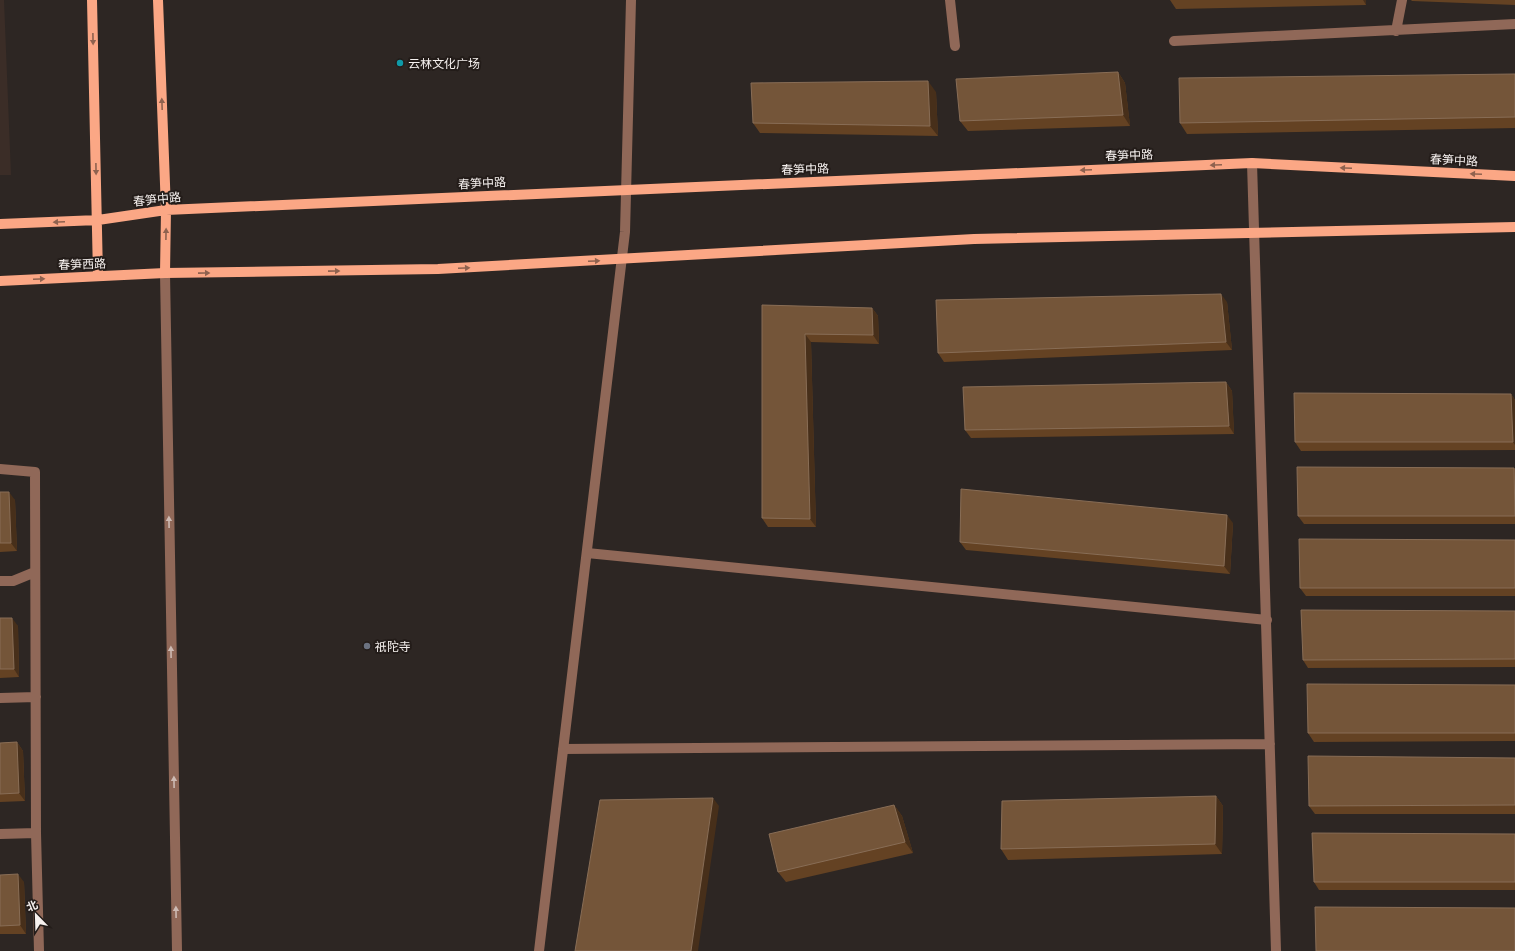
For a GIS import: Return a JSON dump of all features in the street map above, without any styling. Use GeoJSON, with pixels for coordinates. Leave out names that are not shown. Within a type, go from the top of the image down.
{"type":"FeatureCollection","features":[{"type":"Feature","properties":{"kind":"main road"},"geometry":{"type":"LineString","coordinates":[[92,0],[98,220],[98,276]]}},
{"type":"Feature","properties":{"kind":"main road"},"geometry":{"type":"LineString","coordinates":[[158,0],[166,210],[165,273],[438,269],[622,260],[974,239],[1515,227]]}},
{"type":"Feature","properties":{"kind":"main road","name":"春笋中路"},"geometry":{"type":"LineString","coordinates":[[98,220],[166,210],[1252,163],[1515,176]]}},
{"type":"Feature","properties":{"kind":"main road"},"geometry":{"type":"LineString","coordinates":[[0,224],[98,220]]}},
{"type":"Feature","properties":{"kind":"main road","name":"春笋西路"},"geometry":{"type":"LineString","coordinates":[[0,280],[165,273]]}},
{"type":"Feature","properties":{"kind":"street"},"geometry":{"type":"LineString","coordinates":[[539,951],[622,260],[626,189],[631,0]]}},
{"type":"Feature","properties":{"kind":"street"},"geometry":{"type":"LineString","coordinates":[[950,0],[956,46]]}},
{"type":"Feature","properties":{"kind":"street"},"geometry":{"type":"LineString","coordinates":[[1396,31],[1402,0]]}},
{"type":"Feature","properties":{"kind":"street"},"geometry":{"type":"LineString","coordinates":[[1174,41],[1515,24]]}},
{"type":"Feature","properties":{"kind":"street"},"geometry":{"type":"LineString","coordinates":[[1252,163],[1276,951]]}},
{"type":"Feature","properties":{"kind":"street"},"geometry":{"type":"LineString","coordinates":[[165,273],[176,951]]}},
{"type":"Feature","properties":{"kind":"street"},"geometry":{"type":"LineString","coordinates":[[0,469],[35,472],[36,833],[39,951]]}},
{"type":"Feature","properties":{"kind":"street"},"geometry":{"type":"LineString","coordinates":[[587,553],[1267,620]]}},
{"type":"Feature","properties":{"kind":"street"},"geometry":{"type":"LineString","coordinates":[[0,581],[13,581],[35,572]]}},
{"type":"Feature","properties":{"kind":"street"},"geometry":{"type":"LineString","coordinates":[[0,698],[36,697]]}},
{"type":"Feature","properties":{"kind":"street"},"geometry":{"type":"LineString","coordinates":[[563,749],[1270,744]]}},
{"type":"Feature","properties":{"kind":"street"},"geometry":{"type":"LineString","coordinates":[[0,834],[36,833]]}},
{"type":"Feature","properties":{"kind":"shaded area"},"geometry":{"type":"Polygon","coordinates":[[[0,0],[4,0],[11,175],[0,175],[0,0]]]}},
{"type":"Feature","properties":{"kind":"building"},"geometry":{"type":"Polygon","coordinates":[[[1118,72],[1123,115],[960,121],[956,79],[1118,72]]]}},
{"type":"Feature","properties":{"kind":"building"},"geometry":{"type":"Polygon","coordinates":[[[1515,74],[1515,117],[1180,123],[1179,78],[1515,74]]]}},
{"type":"Feature","properties":{"kind":"building"},"geometry":{"type":"Polygon","coordinates":[[[928,81],[930,126],[753,123],[751,83],[928,81]]]}},
{"type":"Feature","properties":{"kind":"building"},"geometry":{"type":"Polygon","coordinates":[[[1221,294],[1226,342],[938,353],[936,300],[1221,294]]]}},
{"type":"Feature","properties":{"kind":"building"},"geometry":{"type":"Polygon","coordinates":[[[762,305],[872,308],[873,335],[805,334],[810,519],[762,518],[762,305]]]}},
{"type":"Feature","properties":{"kind":"building"},"geometry":{"type":"Polygon","coordinates":[[[1226,382],[1229,426],[965,430],[963,387],[1226,382]]]}},
{"type":"Feature","properties":{"kind":"building"},"geometry":{"type":"Polygon","coordinates":[[[1294,393],[1511,394],[1513,442],[1295,442],[1294,393]]]}},
{"type":"Feature","properties":{"kind":"building"},"geometry":{"type":"Polygon","coordinates":[[[1297,467],[1514,468],[1515,516],[1298,516],[1297,467]]]}},
{"type":"Feature","properties":{"kind":"building"},"geometry":{"type":"Polygon","coordinates":[[[961,489],[1227,515],[1224,566],[960,542],[961,489]]]}},
{"type":"Feature","properties":{"kind":"building"},"geometry":{"type":"Polygon","coordinates":[[[0,492],[9,492],[11,543],[0,543],[0,492]]]}},
{"type":"Feature","properties":{"kind":"building"},"geometry":{"type":"Polygon","coordinates":[[[1299,539],[1515,540],[1515,588],[1300,588],[1299,539]]]}},
{"type":"Feature","properties":{"kind":"building"},"geometry":{"type":"Polygon","coordinates":[[[1301,610],[1515,611],[1515,659],[1303,660],[1301,610]]]}},
{"type":"Feature","properties":{"kind":"building"},"geometry":{"type":"Polygon","coordinates":[[[0,618],[12,618],[14,669],[0,669],[0,618]]]}},
{"type":"Feature","properties":{"kind":"building"},"geometry":{"type":"Polygon","coordinates":[[[1307,684],[1515,685],[1515,733],[1308,733],[1307,684]]]}},
{"type":"Feature","properties":{"kind":"building"},"geometry":{"type":"Polygon","coordinates":[[[17,742],[19,793],[0,794],[0,743],[17,742]]]}},
{"type":"Feature","properties":{"kind":"building"},"geometry":{"type":"Polygon","coordinates":[[[1308,756],[1515,758],[1515,805],[1309,806],[1308,756]]]}},
{"type":"Feature","properties":{"kind":"building"},"geometry":{"type":"Polygon","coordinates":[[[1216,796],[1215,844],[1001,849],[1002,801],[1216,796]]]}},
{"type":"Feature","properties":{"kind":"building"},"geometry":{"type":"Polygon","coordinates":[[[713,798],[691,951],[575,951],[600,800],[713,798]]]}},
{"type":"Feature","properties":{"kind":"building"},"geometry":{"type":"Polygon","coordinates":[[[894,805],[905,842],[778,872],[769,834],[894,805]]]}},
{"type":"Feature","properties":{"kind":"building"},"geometry":{"type":"Polygon","coordinates":[[[1312,833],[1515,834],[1515,882],[1314,882],[1312,833]]]}},
{"type":"Feature","properties":{"kind":"building"},"geometry":{"type":"Polygon","coordinates":[[[18,874],[20,925],[0,926],[0,875],[18,874]]]}},
{"type":"Feature","properties":{"kind":"building"},"geometry":{"type":"Polygon","coordinates":[[[1315,907],[1515,908],[1515,951],[1316,951],[1315,907]]]}},
{"type":"Feature","properties":{"kind":"place","name":"云林文化广场"},"geometry":{"type":"Point","coordinates":[400,63]}},
{"type":"Feature","properties":{"kind":"place","name":"祇陀寺"},"geometry":{"type":"Point","coordinates":[367,646]}}]}
